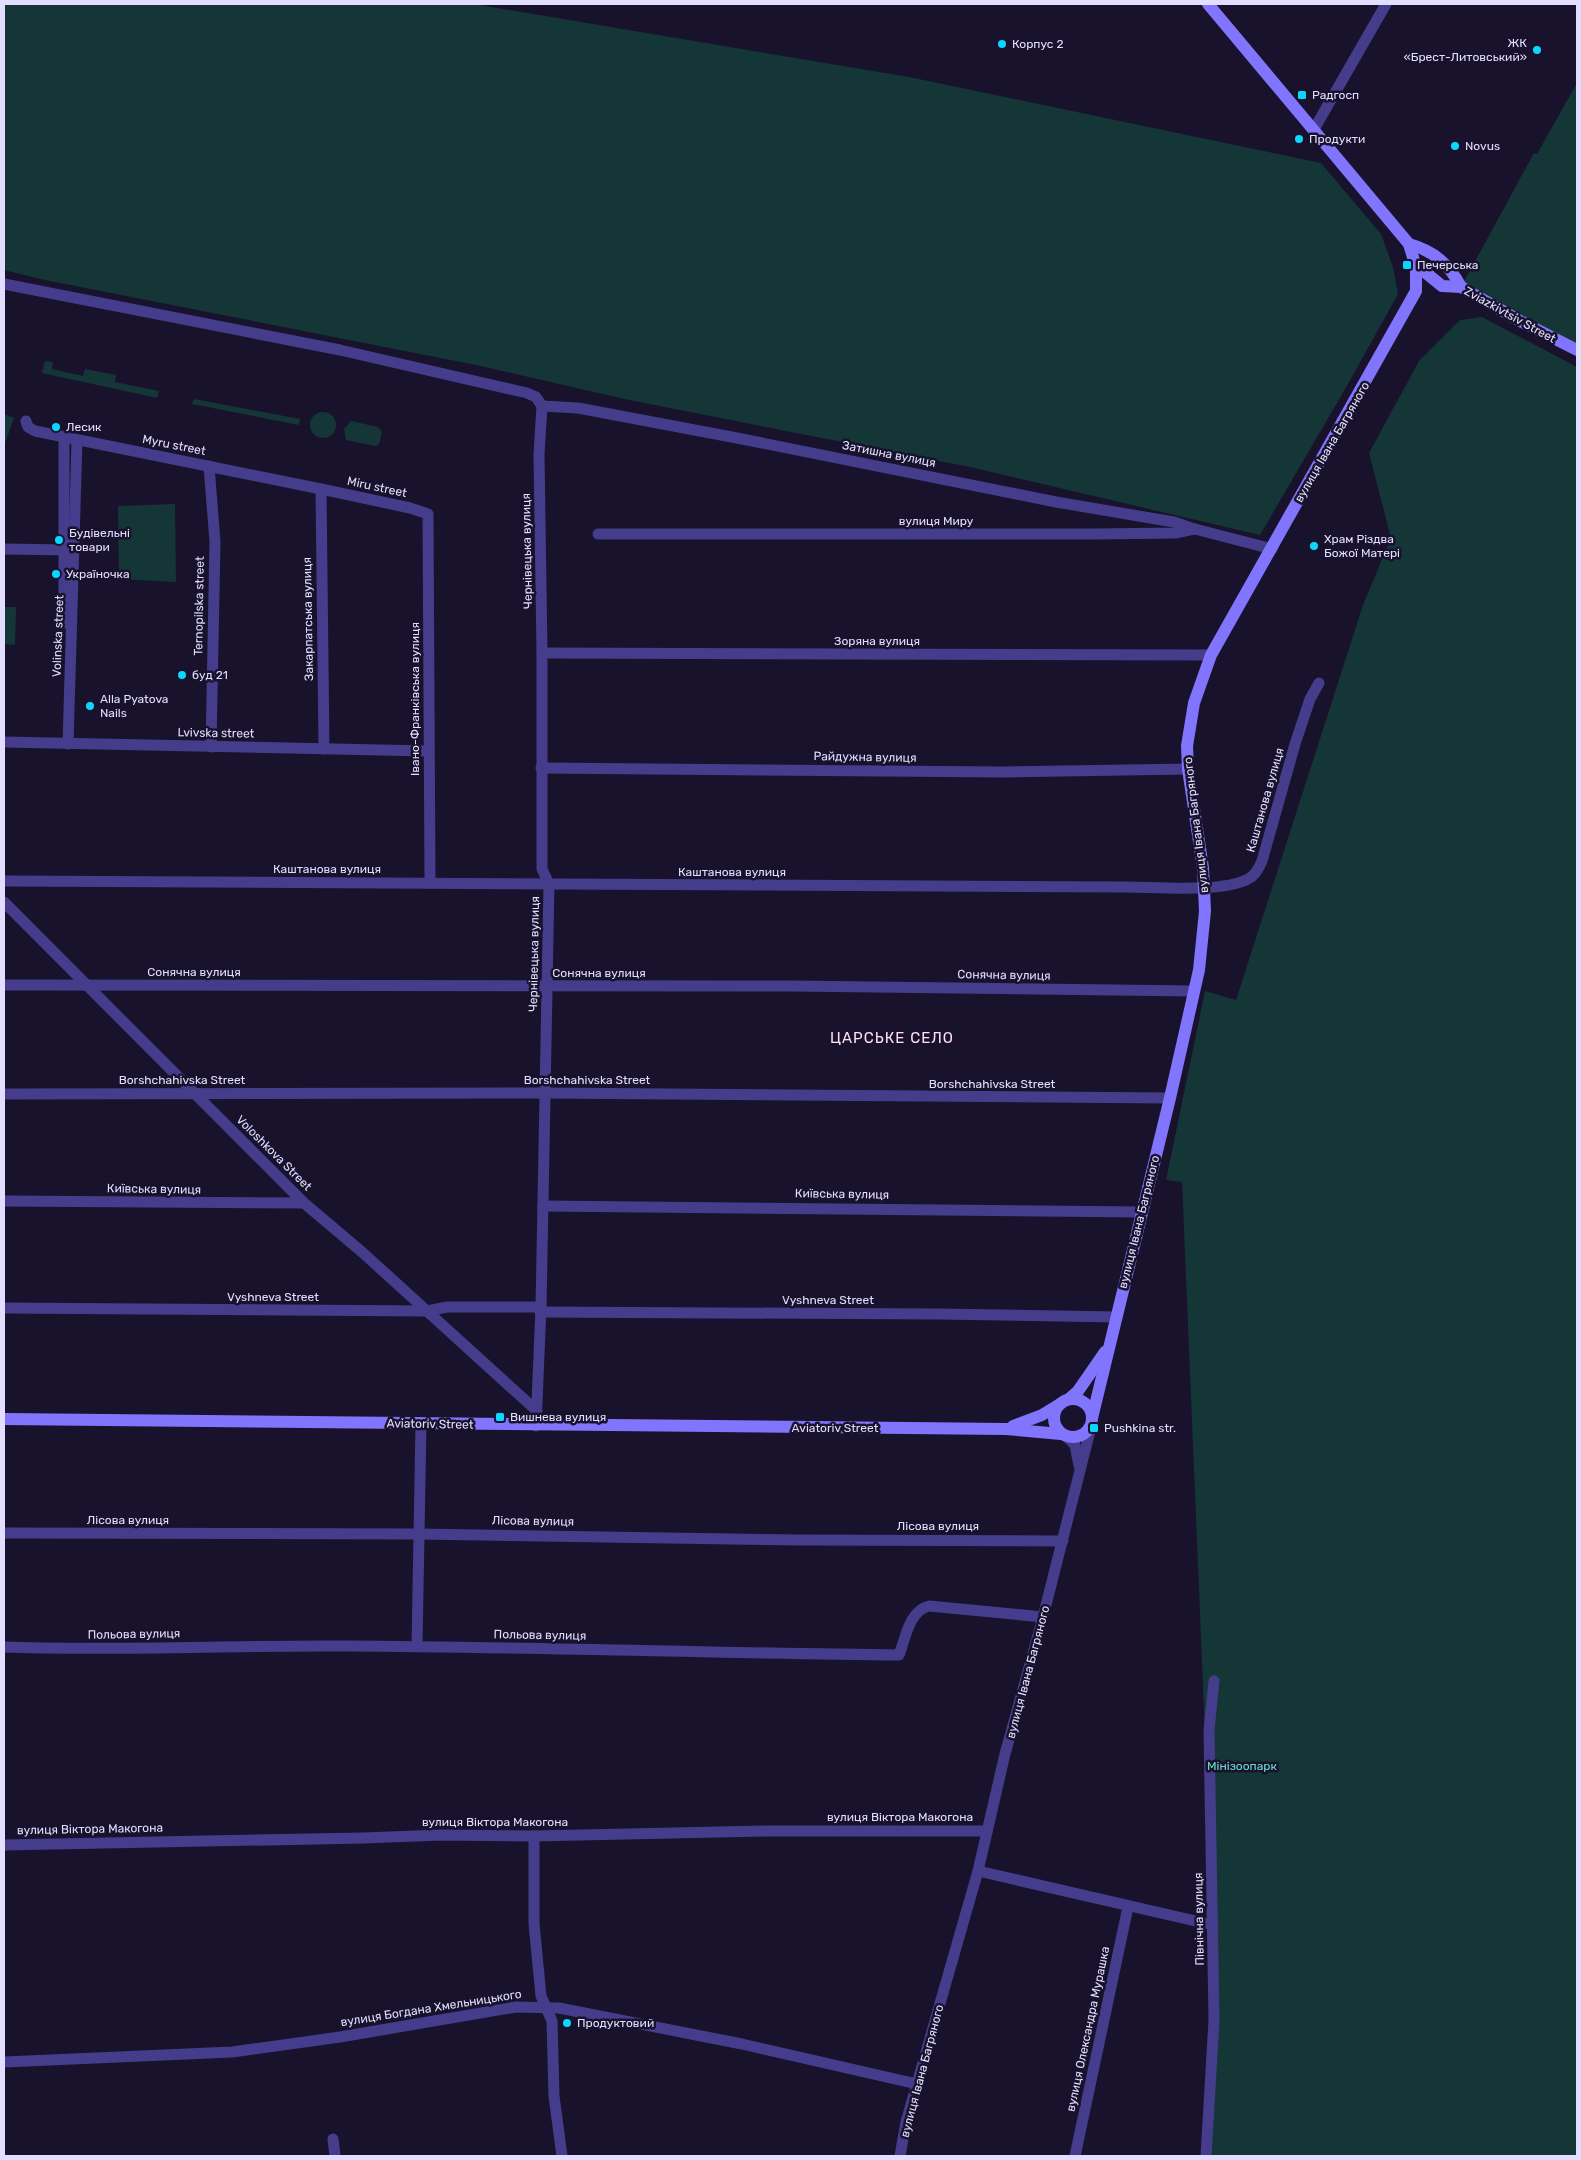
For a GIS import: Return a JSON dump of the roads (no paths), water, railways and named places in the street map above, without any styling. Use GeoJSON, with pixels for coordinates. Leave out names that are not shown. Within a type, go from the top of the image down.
{"type":"FeatureCollection","features":[{"type":"Feature","properties":{"kind":"main road"},"geometry":{"type":"LineString","coordinates":[[1208,4],[1409,244],[1427,249],[1452,271],[1461,287]]}},
{"type":"Feature","properties":{"kind":"main road","name":"вулиця Івана Багряного"},"geometry":{"type":"LineString","coordinates":[[1092,1420],[1170,1098],[1194,991],[1202,941],[1203,868],[1188,769],[1187,746],[1194,703],[1211,656],[1416,291],[1416,265],[1409,244]]}},
{"type":"Feature","properties":{"kind":"main road"},"geometry":{"type":"LineString","coordinates":[[1427,249],[1419,251],[1416,256],[1416,265],[1440,285]]}},
{"type":"Feature","properties":{"kind":"main road"},"geometry":{"type":"LineString","coordinates":[[1416,291],[1448,284],[1452,278],[1452,271]]}},
{"type":"Feature","properties":{"kind":"main road","name":"Zviazkivtsiv Street"},"geometry":{"type":"LineString","coordinates":[[1440,285],[1461,287],[1520,322],[1577,350]]}},
{"type":"Feature","properties":{"kind":"main road","name":"вулиця Івана Багряного"},"geometry":{"type":"LineString","coordinates":[[1065,1401],[1078,1391],[1109,1346]]}},
{"type":"Feature","properties":{"kind":"main road"},"geometry":{"type":"LineString","coordinates":[[1077,1399],[1085,1403],[1090,1410],[1092,1420],[1088,1430],[1082,1435],[1064,1435],[1056,1427],[1053,1418],[1055,1410],[1065,1401],[1077,1399]]}},
{"type":"Feature","properties":{"kind":"main road","name":"Aviatoriv Street"},"geometry":{"type":"LineString","coordinates":[[1006,1429],[1042,1415],[1065,1401]]}},
{"type":"Feature","properties":{"kind":"main road","name":"Aviatoriv Street"},"geometry":{"type":"LineString","coordinates":[[4,1419],[536,1426],[1006,1429],[1064,1435]]}},
{"type":"Feature","properties":{"kind":"street"},"geometry":{"type":"LineString","coordinates":[[1313,131],[1386,4]]}},
{"type":"Feature","properties":{"kind":"street"},"geometry":{"type":"LineString","coordinates":[[4,284],[350,352],[527,393],[536,397],[542,406]]}},
{"type":"Feature","properties":{"kind":"street","name":"Затишна вулиця"},"geometry":{"type":"LineString","coordinates":[[542,406],[578,408],[1056,502],[1174,522],[1195,529]]}},
{"type":"Feature","properties":{"kind":"street","name":"Чернівецька вулиця"},"geometry":{"type":"LineString","coordinates":[[536,1426],[543,1206],[549,884],[542,869],[542,653],[538,454],[542,406]]}},
{"type":"Feature","properties":{"kind":"street","name":"Myru street"},"geometry":{"type":"LineString","coordinates":[[26,421],[28,427],[35,431],[321,489]]}},
{"type":"Feature","properties":{"kind":"street"},"geometry":{"type":"LineString","coordinates":[[64,437],[70,550]]}},
{"type":"Feature","properties":{"kind":"street"},"geometry":{"type":"LineString","coordinates":[[70,550],[77,440]]}},
{"type":"Feature","properties":{"kind":"street","name":"Ternopilska street"},"geometry":{"type":"LineString","coordinates":[[209,466],[215,542],[211,747]]}},
{"type":"Feature","properties":{"kind":"street","name":"Miru street"},"geometry":{"type":"LineString","coordinates":[[321,489],[410,508],[428,514]]}},
{"type":"Feature","properties":{"kind":"street","name":"Закарпатська вулиця"},"geometry":{"type":"LineString","coordinates":[[321,489],[324,749]]}},
{"type":"Feature","properties":{"kind":"street","name":"Івано-Франківська вулиця"},"geometry":{"type":"LineString","coordinates":[[428,514],[430,883]]}},
{"type":"Feature","properties":{"kind":"street","name":"вулиця Миру"},"geometry":{"type":"LineString","coordinates":[[598,534],[1084,534],[1177,533],[1195,529],[1272,549]]}},
{"type":"Feature","properties":{"kind":"street"},"geometry":{"type":"LineString","coordinates":[[4,548],[70,550]]}},
{"type":"Feature","properties":{"kind":"street","name":"Volinska street"},"geometry":{"type":"LineString","coordinates":[[68,744],[72,637],[64,630],[70,550]]}},
{"type":"Feature","properties":{"kind":"street","name":"Зоряна вулиця"},"geometry":{"type":"LineString","coordinates":[[542,653],[1211,656]]}},
{"type":"Feature","properties":{"kind":"street","name":"Каштанова вулиця"},"geometry":{"type":"LineString","coordinates":[[4,881],[1204,887],[1231,884],[1249,879],[1257,872],[1262,861],[1295,744],[1310,699],[1319,682]]}},
{"type":"Feature","properties":{"kind":"street","name":"Lvivska street"},"geometry":{"type":"LineString","coordinates":[[4,742],[428,752]]}},
{"type":"Feature","properties":{"kind":"street","name":"Райдужна вулиця"},"geometry":{"type":"LineString","coordinates":[[541,768],[994,772],[1188,769]]}},
{"type":"Feature","properties":{"kind":"street","name":"Voloshkova Street"},"geometry":{"type":"LineString","coordinates":[[4,902],[304,1203],[537,1411]]}},
{"type":"Feature","properties":{"kind":"street","name":"Сонячна вулиця"},"geometry":{"type":"LineString","coordinates":[[4,985],[791,986],[1194,991]]}},
{"type":"Feature","properties":{"kind":"street","name":"Borshchahivska Street"},"geometry":{"type":"LineString","coordinates":[[4,1094],[545,1093],[1170,1098]]}},
{"type":"Feature","properties":{"kind":"street","name":"Київська вулиця"},"geometry":{"type":"LineString","coordinates":[[4,1201],[304,1203]]}},
{"type":"Feature","properties":{"kind":"street","name":"Київська вулиця"},"geometry":{"type":"LineString","coordinates":[[543,1206],[1142,1212]]}},
{"type":"Feature","properties":{"kind":"street","name":"Vyshneva Street"},"geometry":{"type":"LineString","coordinates":[[4,1308],[428,1312],[447,1307],[1116,1317]]}},
{"type":"Feature","properties":{"kind":"street","name":"вулиця Івана Багряного"},"geometry":{"type":"LineString","coordinates":[[900,2156],[906,2122],[916,2084],[978,1871],[1005,1754],[1063,1541],[1092,1420]]}},
{"type":"Feature","properties":{"kind":"street"},"geometry":{"type":"LineString","coordinates":[[417,1646],[421,1423]]}},
{"type":"Feature","properties":{"kind":"street","name":"вулиця Івана Багряного"},"geometry":{"type":"LineString","coordinates":[[1064,1435],[1075,1445],[1080,1473]]}},
{"type":"Feature","properties":{"kind":"street","name":"Лісова вулиця"},"geometry":{"type":"LineString","coordinates":[[4,1532],[419,1534],[801,1540],[1063,1541]]}},
{"type":"Feature","properties":{"kind":"street","name":"Польова вулиця"},"geometry":{"type":"LineString","coordinates":[[4,1647],[72,1650],[250,1645],[417,1646],[899,1655],[914,1615],[921,1608],[929,1606],[1043,1616]]}},
{"type":"Feature","properties":{"kind":"street","name":"Північна вулиця"},"geometry":{"type":"LineString","coordinates":[[1206,2156],[1214,2020],[1209,1728],[1214,1682]]}},
{"type":"Feature","properties":{"kind":"street","name":"вулиця Віктора Макогона"},"geometry":{"type":"LineString","coordinates":[[4,1845],[442,1835],[534,1836],[768,1831],[987,1831]]}},
{"type":"Feature","properties":{"kind":"street"},"geometry":{"type":"LineString","coordinates":[[534,1836],[534,1924],[542,1996],[552,2021],[554,2096],[562,2156]]}},
{"type":"Feature","properties":{"kind":"street"},"geometry":{"type":"LineString","coordinates":[[978,1871],[1213,1925]]}},
{"type":"Feature","properties":{"kind":"street","name":"вулиця Олександра Мурашка"},"geometry":{"type":"LineString","coordinates":[[1075,2156],[1128,1907]]}},
{"type":"Feature","properties":{"kind":"street","name":"вулиця Богдана Хмельницького"},"geometry":{"type":"LineString","coordinates":[[4,2062],[232,2052],[340,2037],[516,2007],[546,2006],[742,2044],[916,2084]]}},
{"type":"Feature","properties":{"kind":"street"},"geometry":{"type":"LineString","coordinates":[[333,2139],[335,2156]]}},
{"type":"Feature","properties":{"kind":"place","name":"Корпус 2"},"geometry":{"type":"Point","coordinates":[1002,44]}},
{"type":"Feature","properties":{"kind":"place","name":"ЖК «Брест-Литовський»"},"geometry":{"type":"Point","coordinates":[1537,50]}},
{"type":"Feature","properties":{"kind":"place","name":"Радгосп"},"geometry":{"type":"Point","coordinates":[1302,95]}},
{"type":"Feature","properties":{"kind":"place","name":"Продукти"},"geometry":{"type":"Point","coordinates":[1299,139]}},
{"type":"Feature","properties":{"kind":"place","name":"Novus"},"geometry":{"type":"Point","coordinates":[1455,146]}},
{"type":"Feature","properties":{"kind":"place","name":"Печерська"},"geometry":{"type":"Point","coordinates":[1407,265]}},
{"type":"Feature","properties":{"kind":"place","name":"Лесик"},"geometry":{"type":"Point","coordinates":[56,427]}},
{"type":"Feature","properties":{"kind":"place","name":"Будівельні товари"},"geometry":{"type":"Point","coordinates":[59,540]}},
{"type":"Feature","properties":{"kind":"place","name":"Храм Різдва Божої Матері"},"geometry":{"type":"Point","coordinates":[1314,546]}},
{"type":"Feature","properties":{"kind":"place","name":"Україночка"},"geometry":{"type":"Point","coordinates":[56,574]}},
{"type":"Feature","properties":{"kind":"place","name":"буд 21"},"geometry":{"type":"Point","coordinates":[182,675]}},
{"type":"Feature","properties":{"kind":"place","name":"Alla Pyatova Nails"},"geometry":{"type":"Point","coordinates":[90,706]}},
{"type":"Feature","properties":{"kind":"place","name":"Вишнева вулиця"},"geometry":{"type":"Point","coordinates":[500,1417]}},
{"type":"Feature","properties":{"kind":"place","name":"Pushkina str."},"geometry":{"type":"Point","coordinates":[1094,1428]}},
{"type":"Feature","properties":{"kind":"place","name":"Продуктовий"},"geometry":{"type":"Point","coordinates":[567,2023]}},
{"type":"Feature","properties":{"kind":"district","name":"ЦАРСЬКЕ СЕЛО"},"geometry":{"type":"Point","coordinates":[892,1038]}},
{"type":"Feature","properties":{"kind":"park label","name":"Мінізоопарк"},"geometry":{"type":"Point","coordinates":[1242,1766]}}]}
